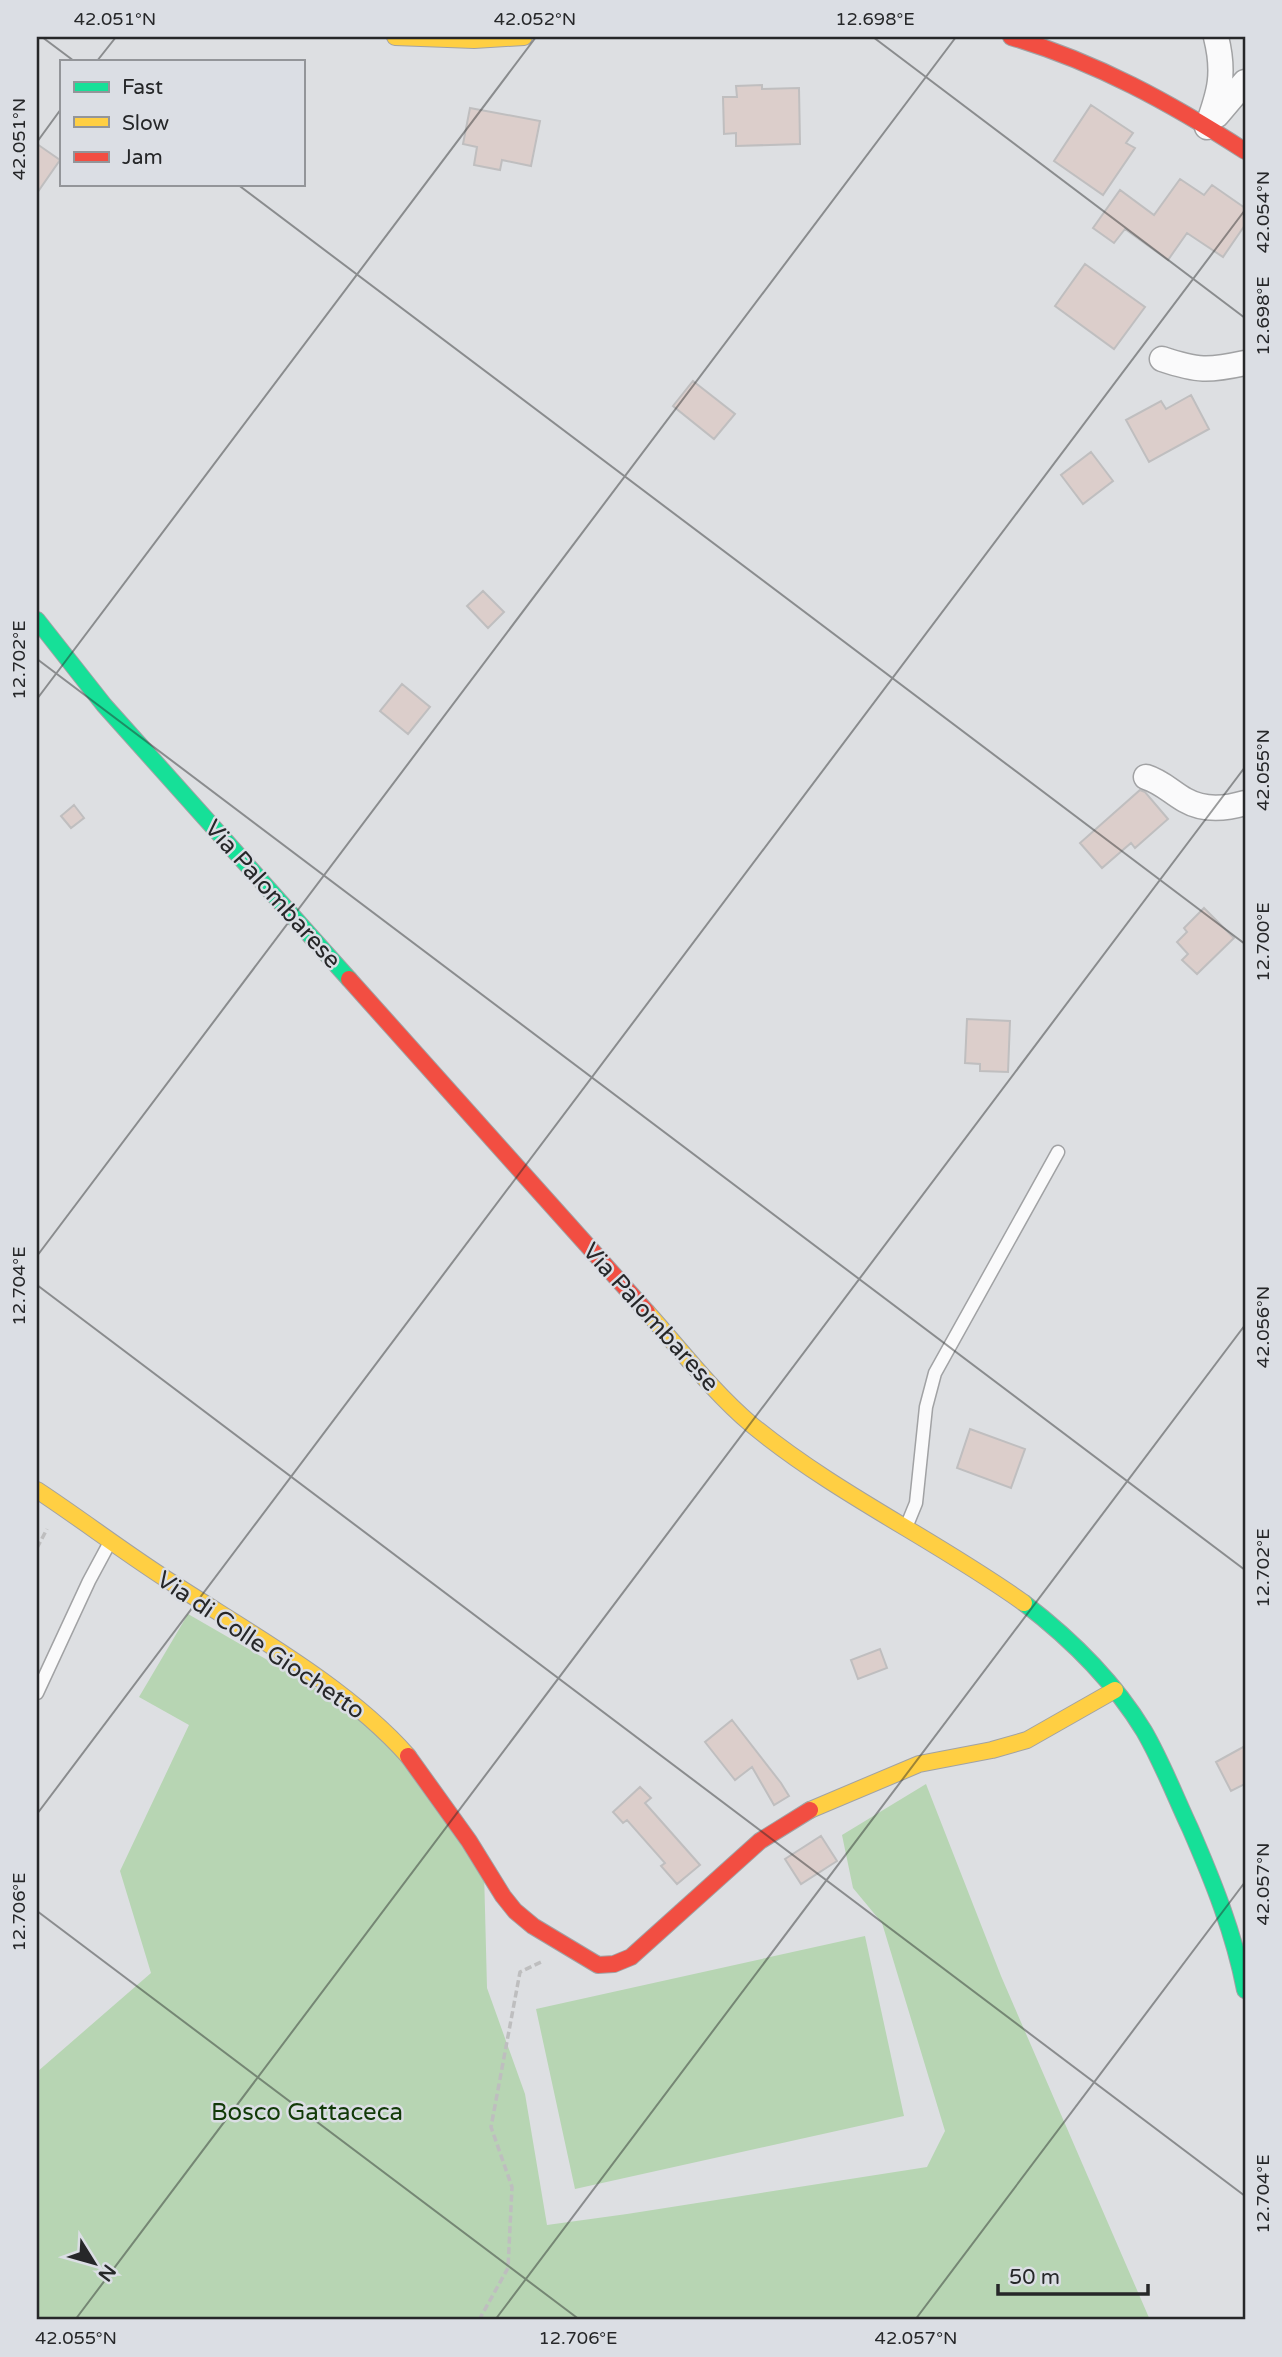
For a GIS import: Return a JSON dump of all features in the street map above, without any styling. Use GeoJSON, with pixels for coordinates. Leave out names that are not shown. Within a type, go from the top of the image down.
{"type":"FeatureCollection","features":[{"type":"Feature","properties":{"kind":"main road"},"geometry":{"type":"LineString","coordinates":[[395,37],[474,40],[524,37]]}},
{"type":"Feature","properties":{"kind":"main road"},"geometry":{"type":"LineString","coordinates":[[1012,37],[1118,76],[1150,92],[1245,151]]}},
{"type":"Feature","properties":{"kind":"main road","name":"Via Palombarese"},"geometry":{"type":"LineString","coordinates":[[37,620],[104,705],[740,1415],[778,1446],[990,1579],[1040,1615],[1115,1689],[1138,1720],[1153,1747],[1238,1927],[1245,1990]]}},
{"type":"Feature","properties":{"kind":"main road","name":"Via di Colle Giochetto"},"geometry":{"type":"LineString","coordinates":[[37,1490],[136,1560],[300,1665],[385,1731],[407,1755],[470,1841],[508,1901],[524,1919],[598,1965],[620,1962],[635,1954],[761,1841],[796,1817],[835,1798],[919,1765],[1027,1740],[1115,1689]]}},
{"type":"Feature","properties":{"kind":"street"},"geometry":{"type":"LineString","coordinates":[[1207,127],[1217,100],[1222,74],[1216,37]]}},
{"type":"Feature","properties":{"kind":"street"},"geometry":{"type":"LineString","coordinates":[[1207,127],[1245,82]]}},
{"type":"Feature","properties":{"kind":"street"},"geometry":{"type":"LineString","coordinates":[[1162,359],[1206,370],[1245,363]]}},
{"type":"Feature","properties":{"kind":"street"},"geometry":{"type":"LineString","coordinates":[[1146,777],[1164,784],[1182,799],[1199,806],[1221,808],[1245,803]]}},
{"type":"Feature","properties":{"kind":"lane"},"geometry":{"type":"LineString","coordinates":[[905,1528],[916,1503],[926,1407],[932,1380],[1058,1152]]}},
{"type":"Feature","properties":{"kind":"lane"},"geometry":{"type":"LineString","coordinates":[[37,1693],[111,1540]]}},
{"type":"Feature","properties":{"kind":"path"},"geometry":{"type":"LineString","coordinates":[[479,2320],[508,2268],[512,2187],[491,2127],[520,1972],[569,1949]]}},
{"type":"Feature","properties":{"kind":"green space","name":"Bosco Gattaceca"},"geometry":{"type":"Polygon","coordinates":[[[188,1614],[397,1735],[484,1871],[487,1988],[525,2094],[547,2225],[927,2167],[945,2131],[882,1923],[853,1888],[842,1835],[926,1784],[1001,1976],[1150,2320],[37,2320],[37,2072],[151,1973],[120,1871],[189,1725],[139,1697],[188,1614]]]}},
{"type":"Feature","properties":{"kind":"green space"},"geometry":{"type":"Polygon","coordinates":[[[865,1936],[904,2116],[575,2189],[536,2009],[865,1936]]]}},
{"type":"Feature","properties":{"kind":"building"},"geometry":{"type":"Polygon","coordinates":[[[762,85],[762,89],[799,88],[800,144],[736,146],[736,133],[724,134],[723,97],[737,97],[736,86],[762,85]]]}},
{"type":"Feature","properties":{"kind":"building"},"geometry":{"type":"Polygon","coordinates":[[[1091,105],[1133,133],[1126,143],[1135,148],[1103,195],[1054,161],[1091,105]]]}},
{"type":"Feature","properties":{"kind":"building"},"geometry":{"type":"Polygon","coordinates":[[[470,108],[540,121],[531,166],[502,160],[500,170],[474,165],[477,147],[463,144],[470,108]]]}},
{"type":"Feature","properties":{"kind":"building"},"geometry":{"type":"Polygon","coordinates":[[[37,144],[60,160],[37,193],[37,144]]]}},
{"type":"Feature","properties":{"kind":"building"},"geometry":{"type":"Polygon","coordinates":[[[1180,179],[1204,195],[1212,185],[1245,208],[1245,225],[1223,257],[1187,233],[1168,260],[1125,229],[1114,243],[1093,228],[1120,190],[1154,215],[1180,179]]]}},
{"type":"Feature","properties":{"kind":"building"},"geometry":{"type":"Polygon","coordinates":[[[1085,264],[1145,307],[1114,349],[1055,306],[1085,264]]]}},
{"type":"Feature","properties":{"kind":"building"},"geometry":{"type":"Polygon","coordinates":[[[693,381],[735,414],[714,439],[673,406],[693,381]]]}},
{"type":"Feature","properties":{"kind":"building"},"geometry":{"type":"Polygon","coordinates":[[[1191,395],[1209,429],[1149,462],[1126,420],[1161,401],[1166,409],[1191,395]]]}},
{"type":"Feature","properties":{"kind":"building"},"geometry":{"type":"Polygon","coordinates":[[[1091,452],[1113,481],[1083,504],[1061,475],[1091,452]]]}},
{"type":"Feature","properties":{"kind":"building"},"geometry":{"type":"Polygon","coordinates":[[[483,591],[504,612],[488,628],[467,606],[483,591]]]}},
{"type":"Feature","properties":{"kind":"building"},"geometry":{"type":"Polygon","coordinates":[[[402,684],[430,707],[408,734],[380,711],[402,684]]]}},
{"type":"Feature","properties":{"kind":"building"},"geometry":{"type":"Polygon","coordinates":[[[1140,790],[1145,792],[1168,819],[1135,848],[1131,843],[1102,868],[1080,843],[1140,790]]]}},
{"type":"Feature","properties":{"kind":"building"},"geometry":{"type":"Polygon","coordinates":[[[74,805],[84,818],[71,828],[61,816],[74,805]]]}},
{"type":"Feature","properties":{"kind":"building"},"geometry":{"type":"Polygon","coordinates":[[[1204,908],[1234,938],[1197,974],[1182,960],[1188,954],[1177,942],[1187,932],[1184,928],[1204,908]]]}},
{"type":"Feature","properties":{"kind":"building"},"geometry":{"type":"Polygon","coordinates":[[[967,1019],[1010,1021],[1008,1072],[980,1071],[980,1064],[965,1063],[967,1019]]]}},
{"type":"Feature","properties":{"kind":"building"},"geometry":{"type":"Polygon","coordinates":[[[970,1429],[1025,1449],[1011,1488],[957,1468],[970,1429]]]}},
{"type":"Feature","properties":{"kind":"building"},"geometry":{"type":"Polygon","coordinates":[[[880,1649],[887,1668],[858,1679],[851,1660],[880,1649]]]}},
{"type":"Feature","properties":{"kind":"building"},"geometry":{"type":"Polygon","coordinates":[[[732,1720],[789,1796],[774,1805],[752,1767],[735,1780],[705,1742],[732,1720]]]}},
{"type":"Feature","properties":{"kind":"building"},"geometry":{"type":"Polygon","coordinates":[[[1245,1746],[1245,1784],[1231,1791],[1216,1762],[1245,1746]]]}},
{"type":"Feature","properties":{"kind":"building"},"geometry":{"type":"Polygon","coordinates":[[[640,1787],[651,1798],[645,1803],[700,1865],[677,1884],[661,1866],[665,1863],[627,1820],[623,1823],[613,1812],[640,1787]]]}},
{"type":"Feature","properties":{"kind":"building"},"geometry":{"type":"Polygon","coordinates":[[[821,1836],[837,1861],[801,1884],[785,1859],[821,1836]]]}},
{"type":"Feature","properties":{"kind":"traffic: fast"},"geometry":{"type":"LineString","coordinates":[[37,620],[104,705],[349,979]]}},
{"type":"Feature","properties":{"kind":"traffic: fast"},"geometry":{"type":"LineString","coordinates":[[1024,1603],[1090,1661],[1119,1695],[1144,1731],[1215,1888],[1235,1948],[1245,1990]]}},
{"type":"Feature","properties":{"kind":"traffic: slow"},"geometry":{"type":"LineString","coordinates":[[395,37],[474,40],[524,37]]}},
{"type":"Feature","properties":{"kind":"traffic: slow"},"geometry":{"type":"LineString","coordinates":[[647,1312],[724,1399],[784,1450],[1024,1603]]}},
{"type":"Feature","properties":{"kind":"traffic: slow"},"geometry":{"type":"LineString","coordinates":[[37,1490],[159,1575],[268,1643],[329,1685],[384,1731],[408,1756]]}},
{"type":"Feature","properties":{"kind":"traffic: slow"},"geometry":{"type":"LineString","coordinates":[[810,1810],[919,1764],[992,1750],[1027,1740],[1115,1690]]}},
{"type":"Feature","properties":{"kind":"traffic: jam"},"geometry":{"type":"LineString","coordinates":[[1011,37],[1073,59],[1132,85],[1245,151]]}},
{"type":"Feature","properties":{"kind":"traffic: jam"},"geometry":{"type":"LineString","coordinates":[[349,979],[647,1312]]}},
{"type":"Feature","properties":{"kind":"traffic: jam"},"geometry":{"type":"LineString","coordinates":[[408,1756],[515,1911],[533,1926],[598,1965],[614,1964],[631,1957],[760,1841],[810,1810]]}}]}
